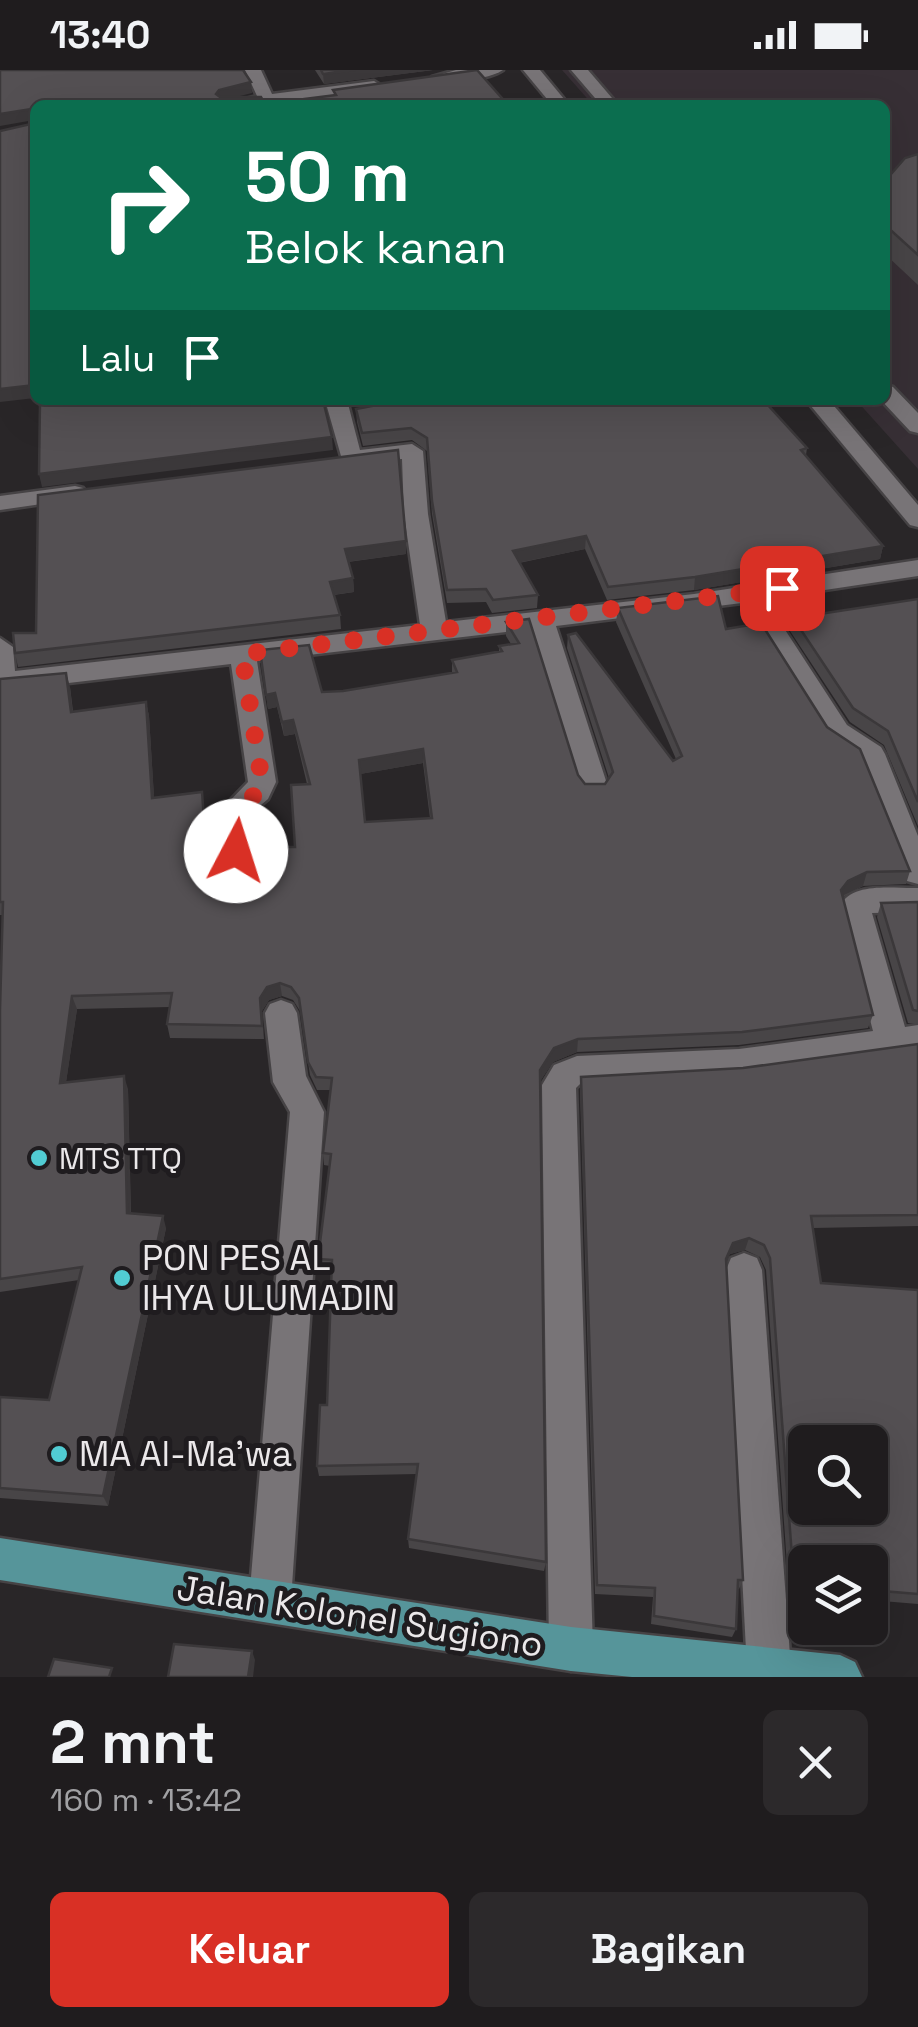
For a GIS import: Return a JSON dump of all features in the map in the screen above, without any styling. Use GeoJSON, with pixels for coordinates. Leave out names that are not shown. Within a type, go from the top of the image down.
{"type":"FeatureCollection","features":[{"type":"Feature","properties":{"kind":"main road","name":"Jalan Kolonel Sugiono"},"geometry":{"type":"LineString","coordinates":[[0,1558],[675,1668],[769,1669],[840,1677]]}},
{"type":"Feature","properties":{"kind":"street"},"geometry":{"type":"LineString","coordinates":[[253,70],[268,100]]}},
{"type":"Feature","properties":{"kind":"street"},"geometry":{"type":"LineString","coordinates":[[420,80],[495,70]]}},
{"type":"Feature","properties":{"kind":"street"},"geometry":{"type":"LineString","coordinates":[[531,70],[558,100]]}},
{"type":"Feature","properties":{"kind":"street"},"geometry":{"type":"LineString","coordinates":[[579,70],[606,100]]}},
{"type":"Feature","properties":{"kind":"street"},"geometry":{"type":"LineString","coordinates":[[282,100],[401,82]]}},
{"type":"Feature","properties":{"kind":"street"},"geometry":{"type":"LineString","coordinates":[[890,397],[918,426]]}},
{"type":"Feature","properties":{"kind":"street"},"geometry":{"type":"LineString","coordinates":[[336,405],[341,459],[412,452],[417,470],[416,511],[426,556],[434,632]]}},
{"type":"Feature","properties":{"kind":"street"},"geometry":{"type":"LineString","coordinates":[[822,405],[918,520]]}},
{"type":"Feature","properties":{"kind":"street"},"geometry":{"type":"LineString","coordinates":[[0,503],[95,490]]}},
{"type":"Feature","properties":{"kind":"street"},"geometry":{"type":"LineString","coordinates":[[0,647],[1,682],[749,594],[918,568]]}},
{"type":"Feature","properties":{"kind":"street"},"geometry":{"type":"LineString","coordinates":[[749,594],[837,732],[871,754],[918,873]]}},
{"type":"Feature","properties":{"kind":"street"},"geometry":{"type":"LineString","coordinates":[[541,619],[594,788]]}},
{"type":"Feature","properties":{"kind":"street"},"geometry":{"type":"LineString","coordinates":[[236,851],[232,814],[258,792],[262,782],[242,654]]}},
{"type":"Feature","properties":{"kind":"street"},"geometry":{"type":"LineString","coordinates":[[571,1649],[559,1085],[566,1075],[577,1070],[739,1063],[905,1040],[855,906],[864,901],[918,900]]}},
{"type":"Feature","properties":{"kind":"street"},"geometry":{"type":"LineString","coordinates":[[270,1600],[307,1112],[301,1094],[290,1082],[281,1013]]}},
{"type":"Feature","properties":{"kind":"street"},"geometry":{"type":"LineString","coordinates":[[744,1270],[769,1669]]}},
{"type":"Feature","properties":{"kind":"shaded area"},"geometry":{"type":"Polygon","coordinates":[[[562,70],[918,70],[918,469],[860,405],[890,405],[890,100],[589,100],[562,70]]]}},
{"type":"Feature","properties":{"kind":"building"},"geometry":{"type":"Polygon","coordinates":[[[0,70],[243,70],[251,82],[216,94],[263,100],[30,100],[30,109],[0,114],[0,70]]]}},
{"type":"Feature","properties":{"kind":"building"},"geometry":{"type":"Polygon","coordinates":[[[321,70],[355,70],[323,74],[321,70]]]}},
{"type":"Feature","properties":{"kind":"building"},"geometry":{"type":"Polygon","coordinates":[[[477,70],[504,100],[297,100],[336,95],[333,90],[477,70]]]}},
{"type":"Feature","properties":{"kind":"building"},"geometry":{"type":"Polygon","coordinates":[[[30,124],[30,386],[0,389],[0,131],[30,124]]]}},
{"type":"Feature","properties":{"kind":"building"},"geometry":{"type":"Polygon","coordinates":[[[918,154],[918,255],[890,230],[890,175],[905,158],[918,154]]]}},
{"type":"Feature","properties":{"kind":"building"},"geometry":{"type":"Polygon","coordinates":[[[40,405],[324,405],[332,437],[39,474],[40,405]]]}},
{"type":"Feature","properties":{"kind":"building"},"geometry":{"type":"Polygon","coordinates":[[[377,405],[768,405],[807,448],[801,450],[883,546],[608,587],[586,536],[513,551],[538,595],[493,600],[486,589],[447,590],[432,501],[427,438],[411,428],[362,433],[356,409],[377,405]]]}},
{"type":"Feature","properties":{"kind":"building"},"geometry":{"type":"Polygon","coordinates":[[[398,450],[406,541],[345,549],[353,578],[330,582],[340,615],[15,653],[13,633],[36,633],[38,495],[398,450]]]}},
{"type":"Feature","properties":{"kind":"building"},"geometry":{"type":"Polygon","coordinates":[[[718,596],[726,629],[761,623],[827,727],[860,749],[910,871],[867,872],[848,881],[841,890],[873,1015],[742,1032],[578,1039],[554,1048],[540,1070],[546,1562],[408,1539],[418,1464],[317,1466],[320,1405],[327,1405],[332,1260],[318,1259],[331,1154],[323,1153],[332,1078],[316,1077],[308,1062],[299,998],[291,987],[280,983],[267,987],[260,998],[262,1026],[167,1024],[172,993],[72,996],[60,1083],[124,1076],[127,1213],[163,1216],[103,1496],[0,1488],[0,1397],[49,1400],[82,1267],[0,1279],[0,679],[66,673],[71,712],[146,702],[152,798],[202,792],[206,847],[233,852],[247,847],[295,847],[291,785],[310,784],[293,720],[282,722],[275,693],[266,695],[260,650],[309,645],[322,692],[343,691],[457,672],[452,660],[502,651],[499,646],[519,643],[506,622],[529,619],[578,775],[585,784],[605,784],[613,772],[568,635],[576,633],[673,761],[682,756],[618,608],[718,596]],[[423,749],[359,760],[365,822],[432,818],[423,749]]]}},
{"type":"Feature","properties":{"kind":"building"},"geometry":{"type":"Polygon","coordinates":[[[918,599],[918,802],[888,731],[853,708],[793,618],[918,599]]]}},
{"type":"Feature","properties":{"kind":"building"},"geometry":{"type":"Polygon","coordinates":[[[918,902],[918,1011],[913,1010],[881,903],[918,902]]]}},
{"type":"Feature","properties":{"kind":"building"},"geometry":{"type":"Polygon","coordinates":[[[918,1044],[918,1215],[811,1216],[821,1283],[918,1290],[918,1594],[888,1592],[888,1545],[791,1545],[790,1525],[888,1525],[888,1425],[788,1425],[788,1502],[770,1258],[764,1245],[749,1238],[733,1243],[726,1259],[743,1580],[738,1580],[736,1629],[654,1616],[655,1588],[597,1585],[581,1077],[743,1068],[918,1044]]]}},
{"type":"Feature","properties":{"kind":"building"},"geometry":{"type":"Polygon","coordinates":[[[174,1644],[252,1651],[248,1677],[168,1677],[174,1644]]]}},
{"type":"Feature","properties":{"kind":"building"},"geometry":{"type":"Polygon","coordinates":[[[54,1659],[112,1668],[109,1677],[48,1677],[54,1659]]]}},
{"type":"Feature","properties":{"kind":"place","name":"MTS TTQ"},"geometry":{"type":"Point","coordinates":[39,1158]}},
{"type":"Feature","properties":{"kind":"place","name":"PON PES AL IHYA ULUMADIN"},"geometry":{"type":"Point","coordinates":[122,1278]}},
{"type":"Feature","properties":{"kind":"place","name":"MA Al-Ma'wa"},"geometry":{"type":"Point","coordinates":[59,1454]}},
{"type":"Feature","properties":{"kind":"route"},"geometry":{"type":"LineString","coordinates":[[236,851],[232,814],[258,792],[262,782],[242,654],[694,602],[782,588]]}}]}
